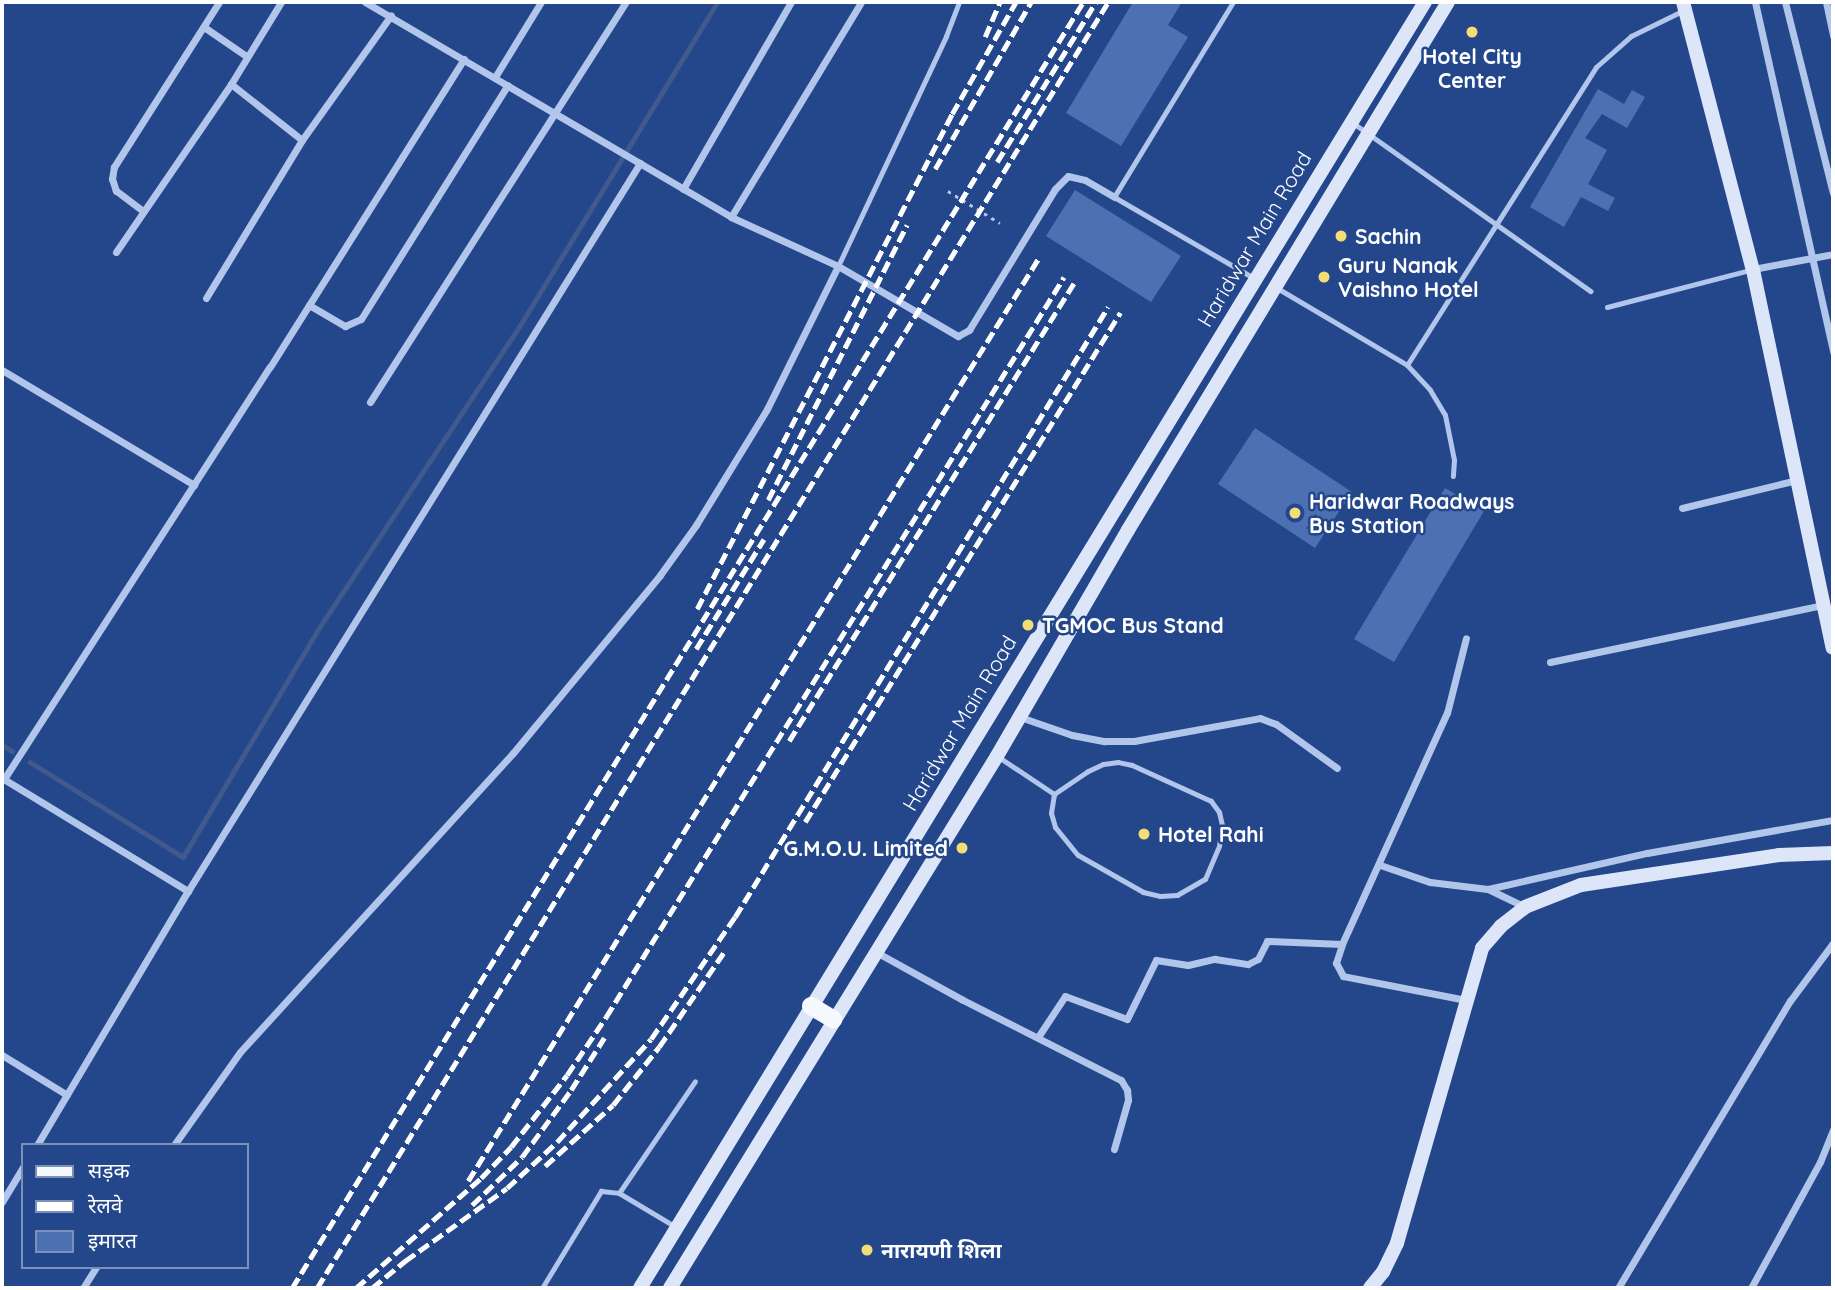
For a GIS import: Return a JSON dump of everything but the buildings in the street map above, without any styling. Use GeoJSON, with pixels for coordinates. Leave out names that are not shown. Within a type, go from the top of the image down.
{"type":"FeatureCollection","features":[{"type":"Feature","properties":{"kind":"main road","name":"Haridwar Main Road"},"geometry":{"type":"LineString","coordinates":[[639,1288],[1425,2]]}},
{"type":"Feature","properties":{"kind":"main road","name":"Haridwar Main Road"},"geometry":{"type":"LineString","coordinates":[[670,1288],[833,1019],[998,756],[1128,530],[1448,2]]}},
{"type":"Feature","properties":{"kind":"main road"},"geometry":{"type":"LineString","coordinates":[[1684,6],[1753,270],[1833,648]]}},
{"type":"Feature","properties":{"kind":"main road"},"geometry":{"type":"LineString","coordinates":[[1213,346],[1232,357]]}},
{"type":"Feature","properties":{"kind":"main road"},"geometry":{"type":"LineString","coordinates":[[1370,1288],[1383,1272],[1396,1243],[1482,948],[1501,926],[1525,907],[1581,885],[1779,855],[1833,853]]}},
{"type":"Feature","properties":{"kind":"main road"},"geometry":{"type":"LineString","coordinates":[[811,1006],[833,1019]]}},
{"type":"Feature","properties":{"kind":"street"},"geometry":{"type":"LineString","coordinates":[[143,211],[116,191],[112,179],[114,167],[219,2]]}},
{"type":"Feature","properties":{"kind":"street"},"geometry":{"type":"LineString","coordinates":[[116,251],[231,84],[281,2]]}},
{"type":"Feature","properties":{"kind":"street"},"geometry":{"type":"LineString","coordinates":[[365,2],[376,4],[732,217],[838,266],[958,336],[969,330],[1055,189],[1068,176],[1085,180],[1114,197]]}},
{"type":"Feature","properties":{"kind":"street"},"geometry":{"type":"LineString","coordinates":[[495,77],[541,2]]}},
{"type":"Feature","properties":{"kind":"street"},"geometry":{"type":"LineString","coordinates":[[370,402],[557,114],[626,2]]}},
{"type":"Feature","properties":{"kind":"street"},"geometry":{"type":"LineString","coordinates":[[683,188],[791,2]]}},
{"type":"Feature","properties":{"kind":"street"},"geometry":{"type":"LineString","coordinates":[[732,217],[861,2]]}},
{"type":"Feature","properties":{"kind":"street"},"geometry":{"type":"LineString","coordinates":[[1755,2],[1815,258],[1833,352]]}},
{"type":"Feature","properties":{"kind":"street"},"geometry":{"type":"LineString","coordinates":[[1785,2],[1833,193]]}},
{"type":"Feature","properties":{"kind":"street"},"geometry":{"type":"LineString","coordinates":[[1826,2],[1833,36]]}},
{"type":"Feature","properties":{"kind":"street"},"geometry":{"type":"LineString","coordinates":[[206,298],[302,141],[391,15]]}},
{"type":"Feature","properties":{"kind":"street"},"geometry":{"type":"LineString","coordinates":[[204,27],[246,56]]}},
{"type":"Feature","properties":{"kind":"street"},"geometry":{"type":"LineString","coordinates":[[188,891],[3,779],[194,485],[464,59]]}},
{"type":"Feature","properties":{"kind":"street"},"geometry":{"type":"LineString","coordinates":[[231,84],[302,141]]}},
{"type":"Feature","properties":{"kind":"street"},"geometry":{"type":"LineString","coordinates":[[309,305],[345,326],[361,319],[508,85]]}},
{"type":"Feature","properties":{"kind":"street"},"geometry":{"type":"LineString","coordinates":[[38,1143],[188,891],[640,163]]}},
{"type":"Feature","properties":{"kind":"street"},"geometry":{"type":"LineString","coordinates":[[1753,270],[1833,254]]}},
{"type":"Feature","properties":{"kind":"street"},"geometry":{"type":"LineString","coordinates":[[175,1143],[240,1052],[522,743],[660,575],[696,526],[767,409],[838,266]]}},
{"type":"Feature","properties":{"kind":"street"},"geometry":{"type":"LineString","coordinates":[[2,370],[194,485]]}},
{"type":"Feature","properties":{"kind":"street"},"geometry":{"type":"LineString","coordinates":[[1682,508],[1798,480]]}},
{"type":"Feature","properties":{"kind":"street"},"geometry":{"type":"LineString","coordinates":[[1549,662],[1822,604]]}},
{"type":"Feature","properties":{"kind":"street"},"geometry":{"type":"LineString","coordinates":[[1466,638],[1447,713],[1342,944],[1336,963],[1343,976],[1466,1000]]}},
{"type":"Feature","properties":{"kind":"street"},"geometry":{"type":"LineString","coordinates":[[1020,717],[1072,735],[1104,741],[1134,741],[1260,718],[1276,724],[1337,768]]}},
{"type":"Feature","properties":{"kind":"street"},"geometry":{"type":"LineString","coordinates":[[1380,865],[1430,881],[1488,888],[1621,858],[1833,820]]}},
{"type":"Feature","properties":{"kind":"street"},"geometry":{"type":"LineString","coordinates":[[1488,888],[1525,907]]}},
{"type":"Feature","properties":{"kind":"street"},"geometry":{"type":"LineString","coordinates":[[1038,1037],[1065,996],[1127,1019],[1156,960],[1188,965],[1215,959],[1248,964],[1258,959],[1267,941],[1342,944]]}},
{"type":"Feature","properties":{"kind":"street"},"geometry":{"type":"LineString","coordinates":[[1618,1288],[1783,1013],[1833,943]]}},
{"type":"Feature","properties":{"kind":"street"},"geometry":{"type":"LineString","coordinates":[[875,951],[963,1000],[1121,1080],[1127,1090],[1128,1100],[1114,1149]]}},
{"type":"Feature","properties":{"kind":"street"},"geometry":{"type":"LineString","coordinates":[[2,1055],[67,1095]]}},
{"type":"Feature","properties":{"kind":"street"},"geometry":{"type":"LineString","coordinates":[[1751,1288],[1820,1162],[1833,1129]]}},
{"type":"Feature","properties":{"kind":"street"},"geometry":{"type":"LineString","coordinates":[[2,1202],[21,1170]]}},
{"type":"Feature","properties":{"kind":"street"},"geometry":{"type":"LineString","coordinates":[[83,1288],[95,1269]]}},
{"type":"Feature","properties":{"kind":"lane"},"geometry":{"type":"LineString","coordinates":[[838,266],[946,36],[959,2]]}},
{"type":"Feature","properties":{"kind":"lane"},"geometry":{"type":"LineString","coordinates":[[1233,2],[1114,197],[1254,278]]}},
{"type":"Feature","properties":{"kind":"lane"},"geometry":{"type":"LineString","coordinates":[[1406,365],[1498,226],[1596,67],[1631,36],[1684,6]]}},
{"type":"Feature","properties":{"kind":"lane"},"geometry":{"type":"LineString","coordinates":[[1350,121],[1590,291]]}},
{"type":"Feature","properties":{"kind":"lane"},"geometry":{"type":"LineString","coordinates":[[1608,307],[1753,270]]}},
{"type":"Feature","properties":{"kind":"lane"},"geometry":{"type":"LineString","coordinates":[[1275,287],[1406,365],[1440,403],[1454,460],[1453,476]]}},
{"type":"Feature","properties":{"kind":"lane"},"geometry":{"type":"LineString","coordinates":[[998,756],[1054,794]]}},
{"type":"Feature","properties":{"kind":"lane"},"geometry":{"type":"LineString","coordinates":[[1118,762],[1132,765],[1210,801],[1219,812],[1222,825],[1219,846],[1205,879],[1177,895],[1160,896],[1143,892],[1078,855],[1065,842],[1055,827],[1051,813],[1054,794],[1088,771],[1103,764],[1118,762]]}},
{"type":"Feature","properties":{"kind":"lane"},"geometry":{"type":"LineString","coordinates":[[619,1194],[695,1081]]}},
{"type":"Feature","properties":{"kind":"lane"},"geometry":{"type":"LineString","coordinates":[[542,1288],[596,1195],[607,1190],[677,1227]]}},
{"type":"Feature","properties":{"kind":"path"},"geometry":{"type":"LineString","coordinates":[[948,191],[1000,223]]}},
{"type":"Feature","properties":{"kind":"waterway"},"geometry":{"type":"LineString","coordinates":[[30,762],[183,857],[319,628],[519,327],[717,2]]}},
{"type":"Feature","properties":{"kind":"waterway"},"geometry":{"type":"LineString","coordinates":[[2,745],[12,751]]}},
{"type":"Feature","properties":{"kind":"railway"},"geometry":{"type":"LineString","coordinates":[[985,37],[1000,2]]}},
{"type":"Feature","properties":{"kind":"railway"},"geometry":{"type":"LineString","coordinates":[[697,609],[952,114],[1016,2]]}},
{"type":"Feature","properties":{"kind":"railway"},"geometry":{"type":"LineString","coordinates":[[935,169],[1031,2]]}},
{"type":"Feature","properties":{"kind":"railway"},"geometry":{"type":"LineString","coordinates":[[292,1288],[1083,2]]}},
{"type":"Feature","properties":{"kind":"railway"},"geometry":{"type":"LineString","coordinates":[[997,162],[1096,2]]}},
{"type":"Feature","properties":{"kind":"railway"},"geometry":{"type":"LineString","coordinates":[[317,1288],[1108,2]]}},
{"type":"Feature","properties":{"kind":"railway"},"geometry":{"type":"LineString","coordinates":[[768,500],[907,225]]}},
{"type":"Feature","properties":{"kind":"railway"},"geometry":{"type":"LineString","coordinates":[[468,1181],[1038,259]]}},
{"type":"Feature","properties":{"kind":"railway"},"geometry":{"type":"LineString","coordinates":[[356,1288],[481,1178],[511,1147],[567,1075],[606,1017],[1064,277]]}},
{"type":"Feature","properties":{"kind":"railway"},"geometry":{"type":"LineString","coordinates":[[789,741],[1074,283]]}},
{"type":"Feature","properties":{"kind":"railway"},"geometry":{"type":"LineString","coordinates":[[372,1288],[507,1188],[557,1142],[651,1039],[735,917],[1108,307]]}},
{"type":"Feature","properties":{"kind":"railway"},"geometry":{"type":"LineString","coordinates":[[805,822],[1120,313]]}},
{"type":"Feature","properties":{"kind":"railway"},"geometry":{"type":"LineString","coordinates":[[696,649],[764,539]]}},
{"type":"Feature","properties":{"kind":"railway"},"geometry":{"type":"LineString","coordinates":[[545,1166],[613,1105],[659,1047],[724,952]]}},
{"type":"Feature","properties":{"kind":"railway"},"geometry":{"type":"LineString","coordinates":[[472,1205],[522,1157],[571,1090],[604,1038]]}},
{"type":"Feature","properties":{"kind":"place","name":"Hotel City Center"},"geometry":{"type":"Point","coordinates":[1472,32]}},
{"type":"Feature","properties":{"kind":"place","name":"Sachin"},"geometry":{"type":"Point","coordinates":[1341,236]}},
{"type":"Feature","properties":{"kind":"place","name":"Guru Nanak Vaishno Hotel"},"geometry":{"type":"Point","coordinates":[1324,277]}},
{"type":"Feature","properties":{"kind":"place","name":"Haridwar Roadways Bus Station"},"geometry":{"type":"Point","coordinates":[1295,513]}},
{"type":"Feature","properties":{"kind":"place","name":"TGMOC Bus Stand"},"geometry":{"type":"Point","coordinates":[1028,625]}},
{"type":"Feature","properties":{"kind":"place","name":"Hotel Rahi"},"geometry":{"type":"Point","coordinates":[1144,834]}},
{"type":"Feature","properties":{"kind":"place","name":"G.M.O.U. Limited"},"geometry":{"type":"Point","coordinates":[962,848]}},
{"type":"Feature","properties":{"kind":"place","name":"नारायणी शिला"},"geometry":{"type":"Point","coordinates":[867,1250]}}]}
